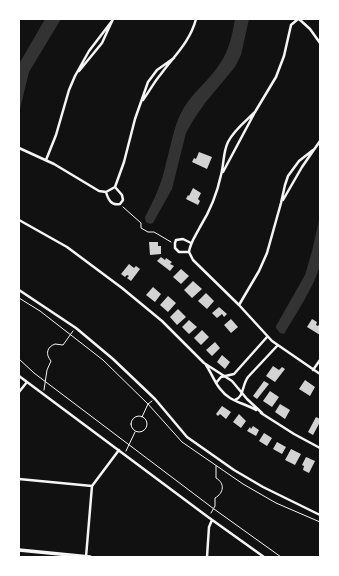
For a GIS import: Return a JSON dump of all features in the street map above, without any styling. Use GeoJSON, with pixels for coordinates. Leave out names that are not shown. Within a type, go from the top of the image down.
{"type":"FeatureCollection","features":[{"type":"Feature","properties":{"kind":"street"},"geometry":{"type":"LineString","coordinates":[[142,100],[186,42],[196,19]]}},
{"type":"Feature","properties":{"kind":"street"},"geometry":{"type":"LineString","coordinates":[[221,174],[276,76],[284,56],[291,25],[299,19],[310,29],[320,43]]}},
{"type":"Feature","properties":{"kind":"street"},"geometry":{"type":"LineString","coordinates":[[46,160],[75,76],[89,51],[113,20]]}},
{"type":"Feature","properties":{"kind":"street"},"geometry":{"type":"LineString","coordinates":[[75,76],[97,50],[105,38],[113,20]]}},
{"type":"Feature","properties":{"kind":"street"},"geometry":{"type":"LineString","coordinates":[[19,148],[46,160],[99,191],[106,192],[114,187],[124,162],[145,88],[157,70],[174,58]]}},
{"type":"Feature","properties":{"kind":"street"},"geometry":{"type":"LineString","coordinates":[[255,112],[236,130],[228,142],[221,174],[211,207],[191,243],[189,252],[193,260],[239,305],[267,337],[277,346],[320,374]]}},
{"type":"Feature","properties":{"kind":"street"},"geometry":{"type":"LineString","coordinates":[[281,203],[320,141]]}},
{"type":"Feature","properties":{"kind":"street"},"geometry":{"type":"LineString","coordinates":[[239,305],[264,259],[285,185],[299,161],[313,150]]}},
{"type":"Feature","properties":{"kind":"street"},"geometry":{"type":"LineString","coordinates":[[106,192],[110,202],[120,204],[123,198],[114,187]]}},
{"type":"Feature","properties":{"kind":"street"},"geometry":{"type":"LineString","coordinates":[[19,220],[67,247],[105,274],[162,321],[204,363],[232,381],[262,414]]}},
{"type":"Feature","properties":{"kind":"street"},"geometry":{"type":"LineString","coordinates":[[189,252],[179,252],[175,248],[174,243],[176,240],[181,239],[191,243]]}},
{"type":"Feature","properties":{"kind":"street"},"geometry":{"type":"LineString","coordinates":[[19,290],[76,328],[118,364],[155,399],[187,437],[263,487],[320,515]]}},
{"type":"Feature","properties":{"kind":"street"},"geometry":{"type":"LineString","coordinates":[[216,383],[219,378],[234,374],[267,337]]}},
{"type":"Feature","properties":{"kind":"street"},"geometry":{"type":"LineString","coordinates":[[235,401],[239,399],[244,384],[248,378],[277,346]]}},
{"type":"Feature","properties":{"kind":"street"},"geometry":{"type":"LineString","coordinates":[[313,370],[320,360]]}},
{"type":"Feature","properties":{"kind":"street"},"geometry":{"type":"LineString","coordinates":[[204,363],[224,394],[235,401],[247,404],[294,434],[320,448]]}},
{"type":"Feature","properties":{"kind":"street"},"geometry":{"type":"LineString","coordinates":[[19,376],[264,557]]}},
{"type":"Feature","properties":{"kind":"street"},"geometry":{"type":"LineString","coordinates":[[19,392],[27,382]]}},
{"type":"Feature","properties":{"kind":"street"},"geometry":{"type":"LineString","coordinates":[[86,557],[92,486],[119,450]]}},
{"type":"Feature","properties":{"kind":"street"},"geometry":{"type":"LineString","coordinates":[[19,479],[92,486]]}},
{"type":"Feature","properties":{"kind":"street"},"geometry":{"type":"LineString","coordinates":[[207,557],[209,527],[212,520]]}},
{"type":"Feature","properties":{"kind":"street"},"geometry":{"type":"LineString","coordinates":[[19,550],[90,557]]}},
{"type":"Feature","properties":{"kind":"path"},"geometry":{"type":"LineString","coordinates":[[120,204],[141,223],[141,228],[148,232],[154,232],[174,243]]}},
{"type":"Feature","properties":{"kind":"path"},"geometry":{"type":"LineString","coordinates":[[44,394],[47,370],[51,361],[47,354],[48,349],[55,344],[63,345],[76,328]]}},
{"type":"Feature","properties":{"kind":"path"},"geometry":{"type":"LineString","coordinates":[[19,359],[45,382],[214,509],[281,557]]}},
{"type":"Feature","properties":{"kind":"path"},"geometry":{"type":"LineString","coordinates":[[142,417],[148,404],[155,399]]}},
{"type":"Feature","properties":{"kind":"path"},"geometry":{"type":"LineString","coordinates":[[137,417],[142,417],[146,421],[146,426],[141,432],[135,431],[131,426],[132,421],[137,417]]}},
{"type":"Feature","properties":{"kind":"path"},"geometry":{"type":"LineString","coordinates":[[125,454],[135,431]]}},
{"type":"Feature","properties":{"kind":"path"},"geometry":{"type":"LineString","coordinates":[[208,517],[214,509],[215,498],[219,496],[223,490],[222,483],[216,478],[217,458]]}},
{"type":"Feature","properties":{"kind":"shaded area"},"geometry":{"type":"Polygon","coordinates":[[[45,19],[61,19],[29,72],[19,113],[19,64],[45,19]]]}},
{"type":"Feature","properties":{"kind":"shaded area"},"geometry":{"type":"Polygon","coordinates":[[[235,19],[249,19],[241,55],[235,67],[205,103],[186,133],[172,189],[153,223],[150,224],[146,222],[145,217],[155,198],[160,184],[178,119],[189,100],[215,71],[222,60],[230,43],[235,19]]]}},
{"type":"Feature","properties":{"kind":"shaded area"},"geometry":{"type":"Polygon","coordinates":[[[320,216],[320,266],[313,284],[299,309],[284,334],[280,333],[276,326],[305,275],[320,216]]]}},
{"type":"Feature","properties":{"kind":"building"},"geometry":{"type":"Polygon","coordinates":[[[199,152],[212,157],[207,169],[192,162],[194,158],[196,159],[199,152]]]}},
{"type":"Feature","properties":{"kind":"building"},"geometry":{"type":"Polygon","coordinates":[[[193,188],[201,193],[198,199],[200,201],[198,205],[186,199],[193,188]]]}},
{"type":"Feature","properties":{"kind":"building"},"geometry":{"type":"Polygon","coordinates":[[[149,242],[158,242],[158,246],[161,246],[161,254],[150,255],[149,242]]]}},
{"type":"Feature","properties":{"kind":"building"},"geometry":{"type":"Polygon","coordinates":[[[161,257],[172,262],[170,264],[174,266],[170,271],[157,261],[161,257]]]}},
{"type":"Feature","properties":{"kind":"building"},"geometry":{"type":"Polygon","coordinates":[[[129,264],[134,268],[136,266],[140,269],[131,281],[127,278],[129,276],[127,275],[125,277],[121,274],[129,264]]]}},
{"type":"Feature","properties":{"kind":"building"},"geometry":{"type":"Polygon","coordinates":[[[181,269],[189,276],[181,284],[173,277],[181,269]]]}},
{"type":"Feature","properties":{"kind":"building"},"geometry":{"type":"Polygon","coordinates":[[[193,281],[202,289],[192,298],[184,290],[193,281]]]}},
{"type":"Feature","properties":{"kind":"building"},"geometry":{"type":"Polygon","coordinates":[[[153,287],[161,294],[155,302],[146,295],[153,287]]]}},
{"type":"Feature","properties":{"kind":"building"},"geometry":{"type":"Polygon","coordinates":[[[206,293],[214,301],[207,309],[198,301],[206,293]]]}},
{"type":"Feature","properties":{"kind":"building"},"geometry":{"type":"Polygon","coordinates":[[[168,296],[176,303],[168,312],[160,305],[168,296]]]}},
{"type":"Feature","properties":{"kind":"building"},"geometry":{"type":"Polygon","coordinates":[[[219,307],[227,314],[224,317],[222,314],[217,318],[212,313],[219,307]]]}},
{"type":"Feature","properties":{"kind":"building"},"geometry":{"type":"Polygon","coordinates":[[[178,309],[186,317],[177,325],[170,317],[178,309]]]}},
{"type":"Feature","properties":{"kind":"building"},"geometry":{"type":"Polygon","coordinates":[[[231,319],[238,327],[231,333],[224,325],[231,319]]]}},
{"type":"Feature","properties":{"kind":"building"},"geometry":{"type":"Polygon","coordinates":[[[312,319],[317,322],[316,325],[318,326],[320,323],[320,335],[307,327],[312,319]]]}},
{"type":"Feature","properties":{"kind":"building"},"geometry":{"type":"Polygon","coordinates":[[[189,320],[197,327],[189,334],[182,327],[189,320]]]}},
{"type":"Feature","properties":{"kind":"building"},"geometry":{"type":"Polygon","coordinates":[[[202,330],[209,337],[201,345],[194,338],[202,330]]]}},
{"type":"Feature","properties":{"kind":"building"},"geometry":{"type":"Polygon","coordinates":[[[215,342],[220,348],[212,356],[206,350],[215,342]]]}},
{"type":"Feature","properties":{"kind":"building"},"geometry":{"type":"Polygon","coordinates":[[[222,355],[230,362],[225,369],[217,362],[222,355]]]}},
{"type":"Feature","properties":{"kind":"building"},"geometry":{"type":"Polygon","coordinates":[[[273,366],[279,370],[282,367],[285,369],[275,382],[266,376],[273,366]]]}},
{"type":"Feature","properties":{"kind":"building"},"geometry":{"type":"Polygon","coordinates":[[[305,380],[315,387],[310,396],[299,389],[305,380]]]}},
{"type":"Feature","properties":{"kind":"building"},"geometry":{"type":"Polygon","coordinates":[[[264,381],[269,384],[257,399],[253,396],[264,381]]]}},
{"type":"Feature","properties":{"kind":"building"},"geometry":{"type":"Polygon","coordinates":[[[270,391],[279,397],[272,407],[263,401],[270,391]]]}},
{"type":"Feature","properties":{"kind":"building"},"geometry":{"type":"Polygon","coordinates":[[[280,404],[290,410],[285,419],[275,412],[280,404]]]}},
{"type":"Feature","properties":{"kind":"building"},"geometry":{"type":"Polygon","coordinates":[[[222,406],[231,412],[226,419],[220,414],[218,416],[216,414],[222,406]]]}},
{"type":"Feature","properties":{"kind":"building"},"geometry":{"type":"Polygon","coordinates":[[[239,414],[246,421],[241,428],[233,422],[239,414]]]}},
{"type":"Feature","properties":{"kind":"building"},"geometry":{"type":"Polygon","coordinates":[[[316,417],[320,419],[320,422],[313,435],[308,432],[316,417]]]}},
{"type":"Feature","properties":{"kind":"building"},"geometry":{"type":"Polygon","coordinates":[[[253,426],[259,430],[256,436],[247,431],[253,426]]]}},
{"type":"Feature","properties":{"kind":"building"},"geometry":{"type":"Polygon","coordinates":[[[264,433],[272,438],[267,446],[259,441],[264,433]]]}},
{"type":"Feature","properties":{"kind":"building"},"geometry":{"type":"Polygon","coordinates":[[[277,442],[286,447],[282,454],[273,449],[277,442]]]}},
{"type":"Feature","properties":{"kind":"building"},"geometry":{"type":"Polygon","coordinates":[[[291,449],[301,454],[295,465],[285,460],[291,449]]]}},
{"type":"Feature","properties":{"kind":"building"},"geometry":{"type":"Polygon","coordinates":[[[306,457],[315,461],[309,473],[303,470],[304,466],[302,465],[306,457]]]}}]}
